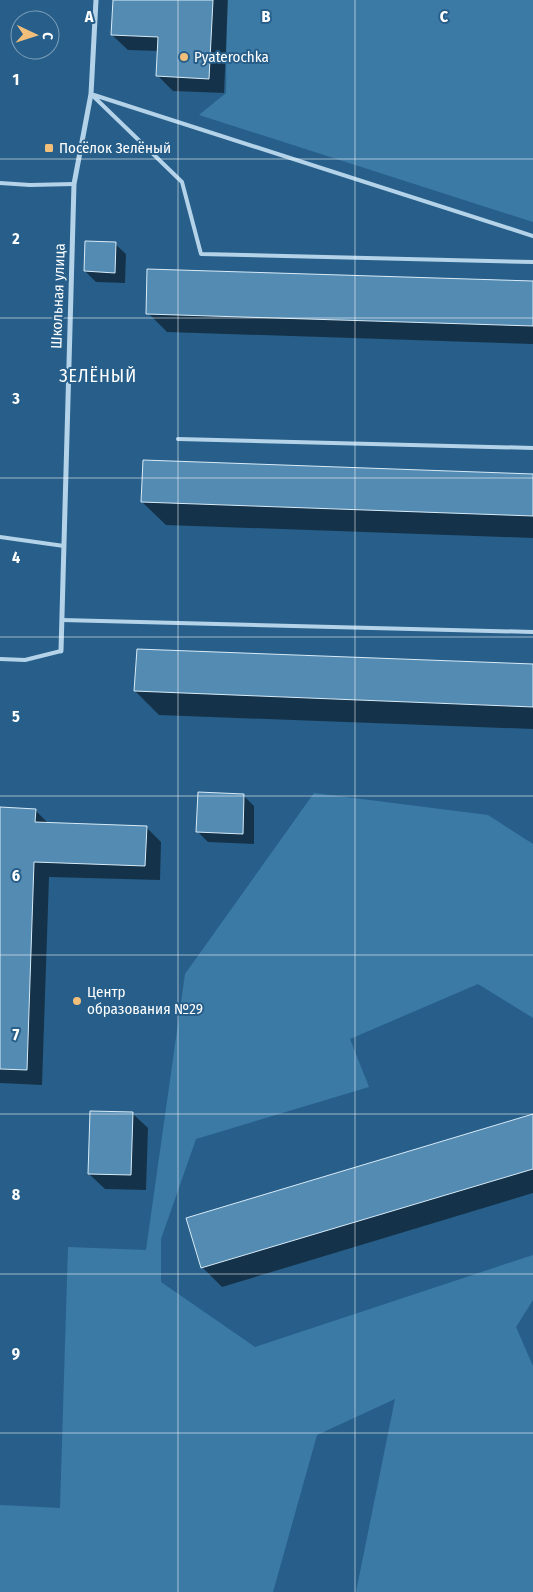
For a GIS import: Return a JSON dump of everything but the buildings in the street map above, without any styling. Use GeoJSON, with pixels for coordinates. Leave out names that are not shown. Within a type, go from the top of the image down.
{"type":"FeatureCollection","features":[{"type":"Feature","properties":{"kind":"street","name":"Школьная улица"},"geometry":{"type":"LineString","coordinates":[[61,651],[74,184],[91,94],[96,0]]}},
{"type":"Feature","properties":{"kind":"lane"},"geometry":{"type":"LineString","coordinates":[[91,94],[533,236]]}},
{"type":"Feature","properties":{"kind":"lane"},"geometry":{"type":"LineString","coordinates":[[91,94],[182,182],[201,254],[533,262]]}},
{"type":"Feature","properties":{"kind":"lane"},"geometry":{"type":"LineString","coordinates":[[0,183],[30,185],[74,184]]}},
{"type":"Feature","properties":{"kind":"lane"},"geometry":{"type":"LineString","coordinates":[[178,439],[533,448]]}},
{"type":"Feature","properties":{"kind":"lane"},"geometry":{"type":"LineString","coordinates":[[0,537],[64,546]]}},
{"type":"Feature","properties":{"kind":"lane"},"geometry":{"type":"LineString","coordinates":[[62,620],[533,632]]}},
{"type":"Feature","properties":{"kind":"lane"},"geometry":{"type":"LineString","coordinates":[[0,659],[25,660],[61,651]]}},
{"type":"Feature","properties":{"kind":"shaded area"},"geometry":{"type":"Polygon","coordinates":[[[227,0],[533,0],[533,222],[199,115],[226,93],[227,0]]]}},
{"type":"Feature","properties":{"kind":"shaded area"},"geometry":{"type":"Polygon","coordinates":[[[314,793],[488,815],[533,844],[533,1018],[478,984],[350,1039],[369,1087],[196,1139],[161,1239],[161,1282],[255,1347],[533,1255],[533,1300],[516,1327],[533,1366],[533,1592],[356,1592],[395,1399],[317,1435],[273,1592],[0,1592],[0,1505],[60,1508],[68,1247],[146,1250],[185,974],[314,793]]]}},
{"type":"Feature","properties":{"kind":"place","name":"Pyaterochka"},"geometry":{"type":"Point","coordinates":[184,57]}},
{"type":"Feature","properties":{"kind":"place","name":"Посёлок Зелёный"},"geometry":{"type":"Point","coordinates":[49,148]}},
{"type":"Feature","properties":{"kind":"place","name":"Центр образования №29"},"geometry":{"type":"Point","coordinates":[77,1001]}},
{"type":"Feature","properties":{"kind":"district","name":"ЗЕЛЁНЫЙ"},"geometry":{"type":"Point","coordinates":[98,376]}}]}
